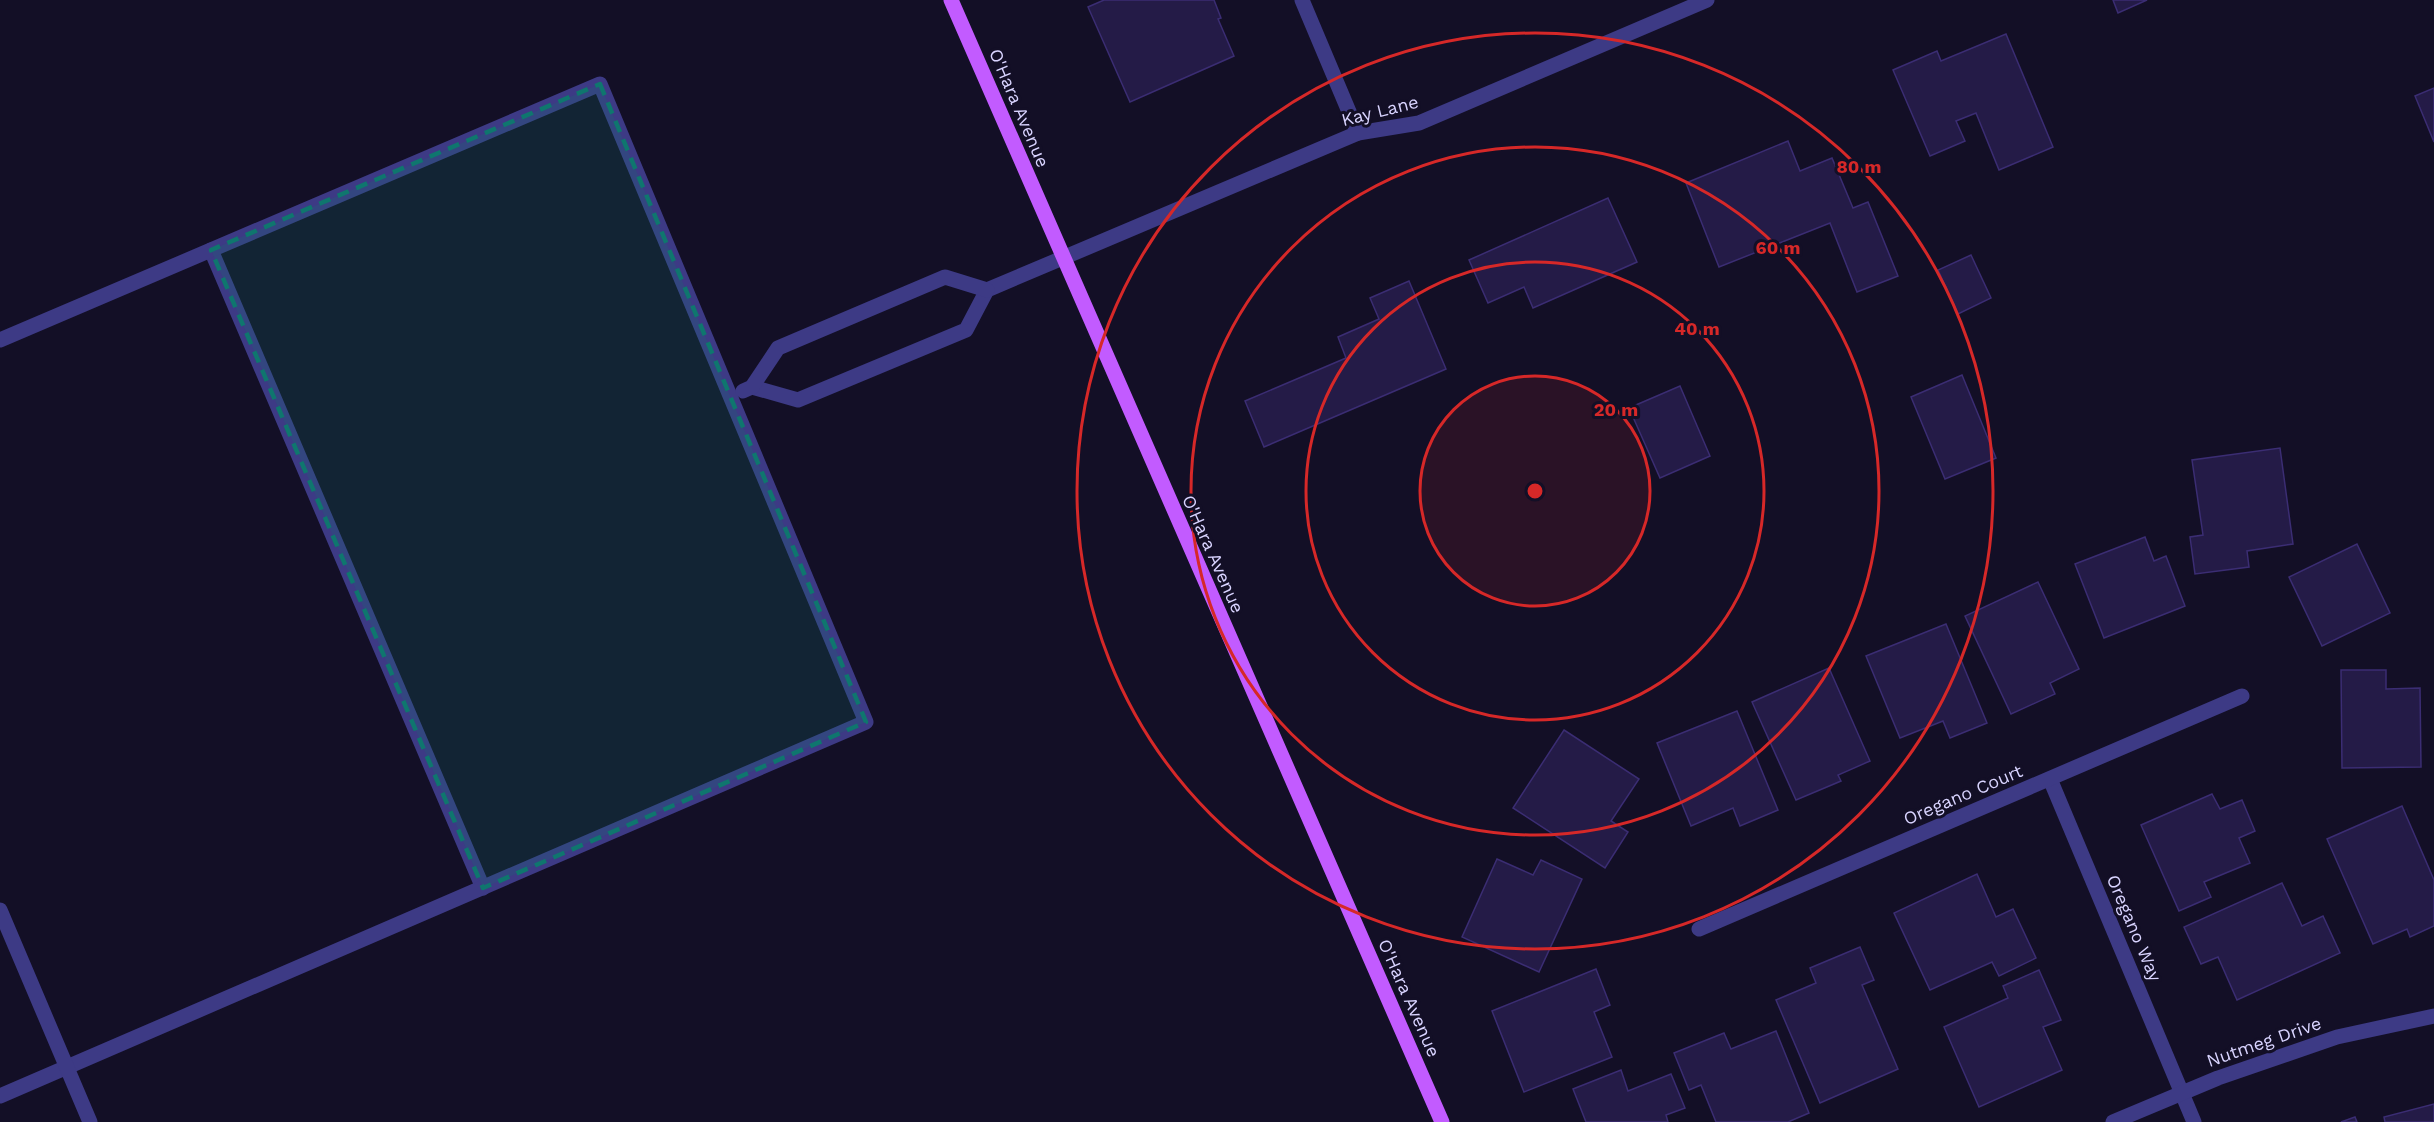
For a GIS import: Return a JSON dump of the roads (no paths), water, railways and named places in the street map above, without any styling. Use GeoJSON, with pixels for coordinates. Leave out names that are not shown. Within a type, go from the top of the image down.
{"type":"FeatureCollection","features":[{"type":"Feature","properties":{"kind":"main road","name":"O'Hara Avenue"},"geometry":{"type":"LineString","coordinates":[[951,0],[1442,1122]]}},
{"type":"Feature","properties":{"kind":"street"},"geometry":{"type":"LineString","coordinates":[[1302,0],[1358,133]]}},
{"type":"Feature","properties":{"kind":"street","name":"Kay Lane"},"geometry":{"type":"LineString","coordinates":[[987,290],[1358,133],[1419,123],[1707,0]]}},
{"type":"Feature","properties":{"kind":"street"},"geometry":{"type":"LineString","coordinates":[[0,339],[600,84],[866,722],[0,1096]]}},
{"type":"Feature","properties":{"kind":"street"},"geometry":{"type":"LineString","coordinates":[[211,250],[483,888]]}},
{"type":"Feature","properties":{"kind":"street"},"geometry":{"type":"LineString","coordinates":[[730,396],[752,387],[778,348],[945,277],[987,290],[966,330],[798,400],[752,387]]}},
{"type":"Feature","properties":{"kind":"street","name":"Oregano Court"},"geometry":{"type":"LineString","coordinates":[[1699,928],[2242,696]]}},
{"type":"Feature","properties":{"kind":"street","name":"Oregano Way"},"geometry":{"type":"LineString","coordinates":[[2050,779],[2194,1122]]}},
{"type":"Feature","properties":{"kind":"street"},"geometry":{"type":"LineString","coordinates":[[0,910],[90,1122]]}},
{"type":"Feature","properties":{"kind":"street","name":"Nutmeg Drive"},"geometry":{"type":"LineString","coordinates":[[2113,1122],[2182,1092],[2337,1037],[2434,1016]]}}]}
